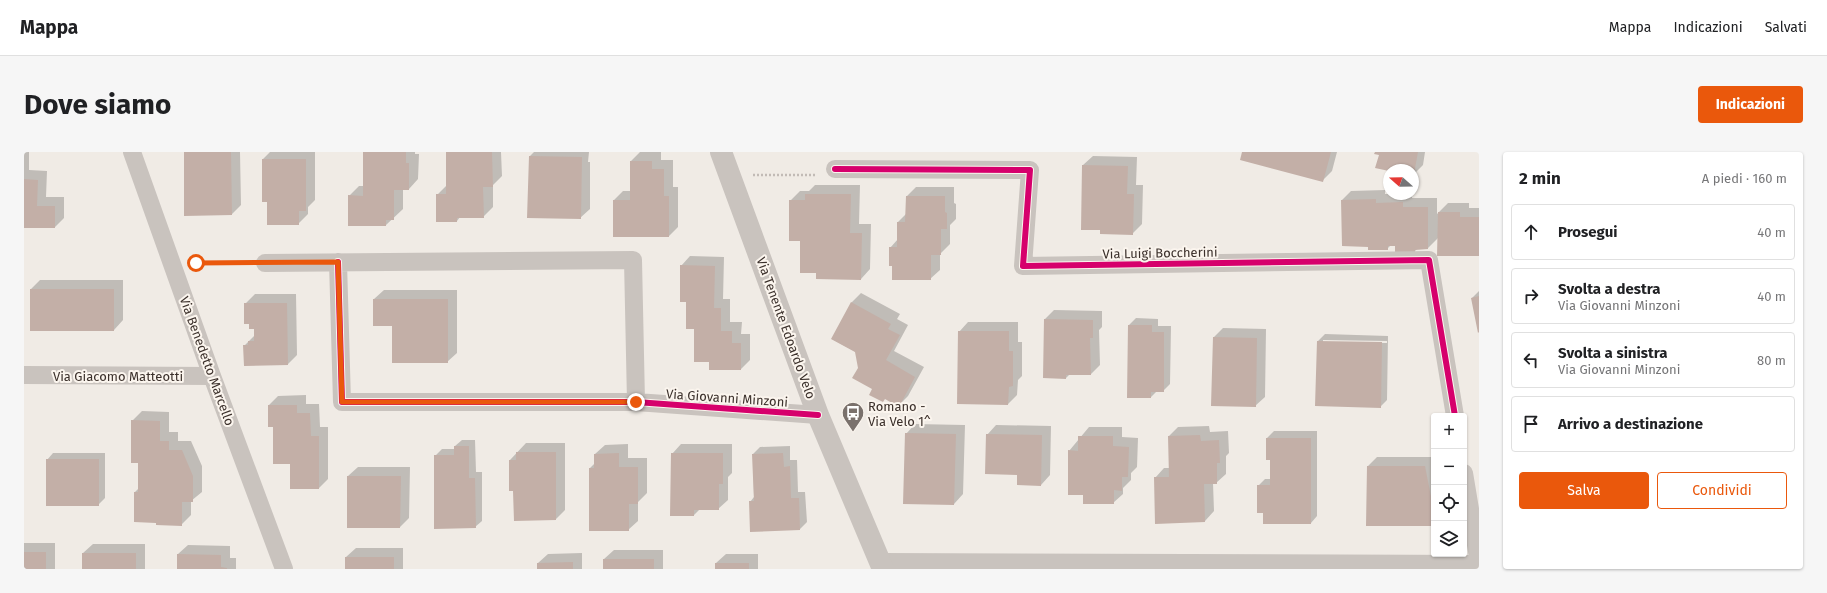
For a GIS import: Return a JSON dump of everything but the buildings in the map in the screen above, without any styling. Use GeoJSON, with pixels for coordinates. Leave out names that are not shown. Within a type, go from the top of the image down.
{"type":"FeatureCollection","features":[{"type":"Feature","properties":{"kind":"street","name":"Via Benedetto Marcello"},"geometry":{"type":"LineString","coordinates":[[132,152],[212,376],[284,569]]}},
{"type":"Feature","properties":{"kind":"street","name":"Via Tenente Edoardo Velo"},"geometry":{"type":"LineString","coordinates":[[721,152],[818,415],[882,566]]}},
{"type":"Feature","properties":{"kind":"street","name":"Via Luigi Boccherini"},"geometry":{"type":"LineString","coordinates":[[835,169],[1030,170],[1023,266],[1429,260],[1454,413]]}},
{"type":"Feature","properties":{"kind":"street"},"geometry":{"type":"LineString","coordinates":[[265,263],[633,260],[636,402]]}},
{"type":"Feature","properties":{"kind":"street","name":"Via Giovanni Minzoni"},"geometry":{"type":"LineString","coordinates":[[338,262],[342,402],[636,402],[818,415]]}},
{"type":"Feature","properties":{"kind":"street","name":"Via Giacomo Matteotti"},"geometry":{"type":"LineString","coordinates":[[24,375],[212,376]]}},
{"type":"Feature","properties":{"kind":"street"},"geometry":{"type":"LineString","coordinates":[[882,566],[1479,563],[1466,485]]}},
{"type":"Feature","properties":{"kind":"path"},"geometry":{"type":"LineString","coordinates":[[729,175],[820,174],[835,169]]}},
{"type":"Feature","properties":{"kind":"path"},"geometry":{"type":"LineString","coordinates":[[196,263],[265,263]]}},
{"type":"Feature","properties":{"kind":"cycle path"},"geometry":{"type":"LineString","coordinates":[[835,169],[1030,170],[1023,266],[1429,260],[1454,413]]}},
{"type":"Feature","properties":{"kind":"cycle path"},"geometry":{"type":"LineString","coordinates":[[338,262],[342,402],[636,402],[818,415]]}},
{"type":"Feature","properties":{"kind":"place","name":"Romano - Via Velo 1^"},"geometry":{"type":"Point","coordinates":[853,432]}},
{"type":"Feature","properties":{"kind":"route"},"geometry":{"type":"LineString","coordinates":[[196,263],[338,262],[342,402],[636,402]]}}]}
